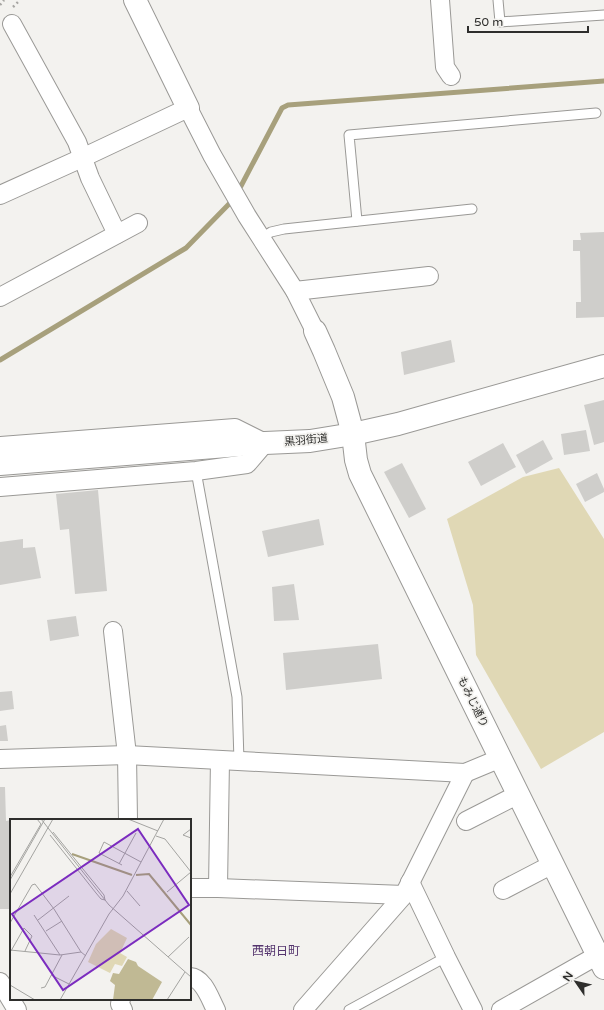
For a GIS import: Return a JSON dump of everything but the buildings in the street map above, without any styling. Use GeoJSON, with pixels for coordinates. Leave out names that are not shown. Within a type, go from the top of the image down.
{"type":"FeatureCollection","features":[{"type":"Feature","properties":{"kind":"street"},"geometry":{"type":"LineString","coordinates":[[135,0],[212,155],[247,216],[295,291],[315,331]]}},
{"type":"Feature","properties":{"kind":"street"},"geometry":{"type":"LineString","coordinates":[[440,0],[445,66],[451,76]]}},
{"type":"Feature","properties":{"kind":"street"},"geometry":{"type":"LineString","coordinates":[[12,24],[77,142],[90,178],[117,234]]}},
{"type":"Feature","properties":{"kind":"street"},"geometry":{"type":"LineString","coordinates":[[0,195],[188,108]]}},
{"type":"Feature","properties":{"kind":"street"},"geometry":{"type":"LineString","coordinates":[[0,297],[138,223]]}},
{"type":"Feature","properties":{"kind":"street"},"geometry":{"type":"LineString","coordinates":[[295,291],[429,276]]}},
{"type":"Feature","properties":{"kind":"street","name":"もみじ通り"},"geometry":{"type":"LineString","coordinates":[[315,331],[343,397],[353,434],[356,460],[360,474],[601,961]]}},
{"type":"Feature","properties":{"kind":"street","name":"黒羽街道"},"geometry":{"type":"LineString","coordinates":[[0,464],[265,442],[310,441],[353,434],[398,424],[604,366]]}},
{"type":"Feature","properties":{"kind":"street"},"geometry":{"type":"LineString","coordinates":[[0,446],[235,428],[265,442],[247,464],[196,470],[0,487]]}},
{"type":"Feature","properties":{"kind":"street"},"geometry":{"type":"LineString","coordinates":[[113,631],[127,755],[128,819]]}},
{"type":"Feature","properties":{"kind":"street"},"geometry":{"type":"LineString","coordinates":[[0,759],[127,755],[465,773],[500,758]]}},
{"type":"Feature","properties":{"kind":"street"},"geometry":{"type":"LineString","coordinates":[[218,888],[220,760]]}},
{"type":"Feature","properties":{"kind":"street"},"geometry":{"type":"LineString","coordinates":[[303,1010],[407,889],[465,773]]}},
{"type":"Feature","properties":{"kind":"street"},"geometry":{"type":"LineString","coordinates":[[466,821],[519,794]]}},
{"type":"Feature","properties":{"kind":"street"},"geometry":{"type":"LineString","coordinates":[[503,890],[553,864]]}},
{"type":"Feature","properties":{"kind":"street"},"geometry":{"type":"LineString","coordinates":[[191,888],[407,889]]}},
{"type":"Feature","properties":{"kind":"street"},"geometry":{"type":"LineString","coordinates":[[407,889],[446,957],[473,1010]]}},
{"type":"Feature","properties":{"kind":"street"},"geometry":{"type":"LineString","coordinates":[[501,1010],[601,961]]}},
{"type":"Feature","properties":{"kind":"street"},"geometry":{"type":"LineString","coordinates":[[191,977],[195,977],[202,982],[216,1010]]}},
{"type":"Feature","properties":{"kind":"street"},"geometry":{"type":"LineString","coordinates":[[0,982],[10,998]]}},
{"type":"Feature","properties":{"kind":"street"},"geometry":{"type":"LineString","coordinates":[[11,1000],[17,1010]]}},
{"type":"Feature","properties":{"kind":"street"},"geometry":{"type":"LineString","coordinates":[[121,1000],[120,1004],[123,1010]]}},
{"type":"Feature","properties":{"kind":"lane"},"geometry":{"type":"LineString","coordinates":[[498,0],[500,22],[604,15]]}},
{"type":"Feature","properties":{"kind":"lane"},"geometry":{"type":"LineString","coordinates":[[357,221],[349,135],[596,113]]}},
{"type":"Feature","properties":{"kind":"lane"},"geometry":{"type":"LineString","coordinates":[[261,238],[271,232],[284,228],[472,209]]}},
{"type":"Feature","properties":{"kind":"lane"},"geometry":{"type":"LineString","coordinates":[[196,470],[237,697],[239,761]]}},
{"type":"Feature","properties":{"kind":"lane"},"geometry":{"type":"LineString","coordinates":[[349,1010],[446,957]]}},
{"type":"Feature","properties":{"kind":"path"},"geometry":{"type":"LineString","coordinates":[[0,5],[4,0]]}},
{"type":"Feature","properties":{"kind":"shaded area"},"geometry":{"type":"Polygon","coordinates":[[[559,468],[604,539],[604,732],[541,769],[476,655],[473,605],[447,519],[523,477],[559,468]]]}},
{"type":"Feature","properties":{"kind":"waterway"},"geometry":{"type":"LineString","coordinates":[[241,186],[282,108],[288,105],[604,81]]}},
{"type":"Feature","properties":{"kind":"waterway"},"geometry":{"type":"LineString","coordinates":[[0,360],[186,248],[229,204]]}},
{"type":"Feature","properties":{"kind":"district","name":"西朝日町"},"geometry":{"type":"Point","coordinates":[276,951]}}]}
